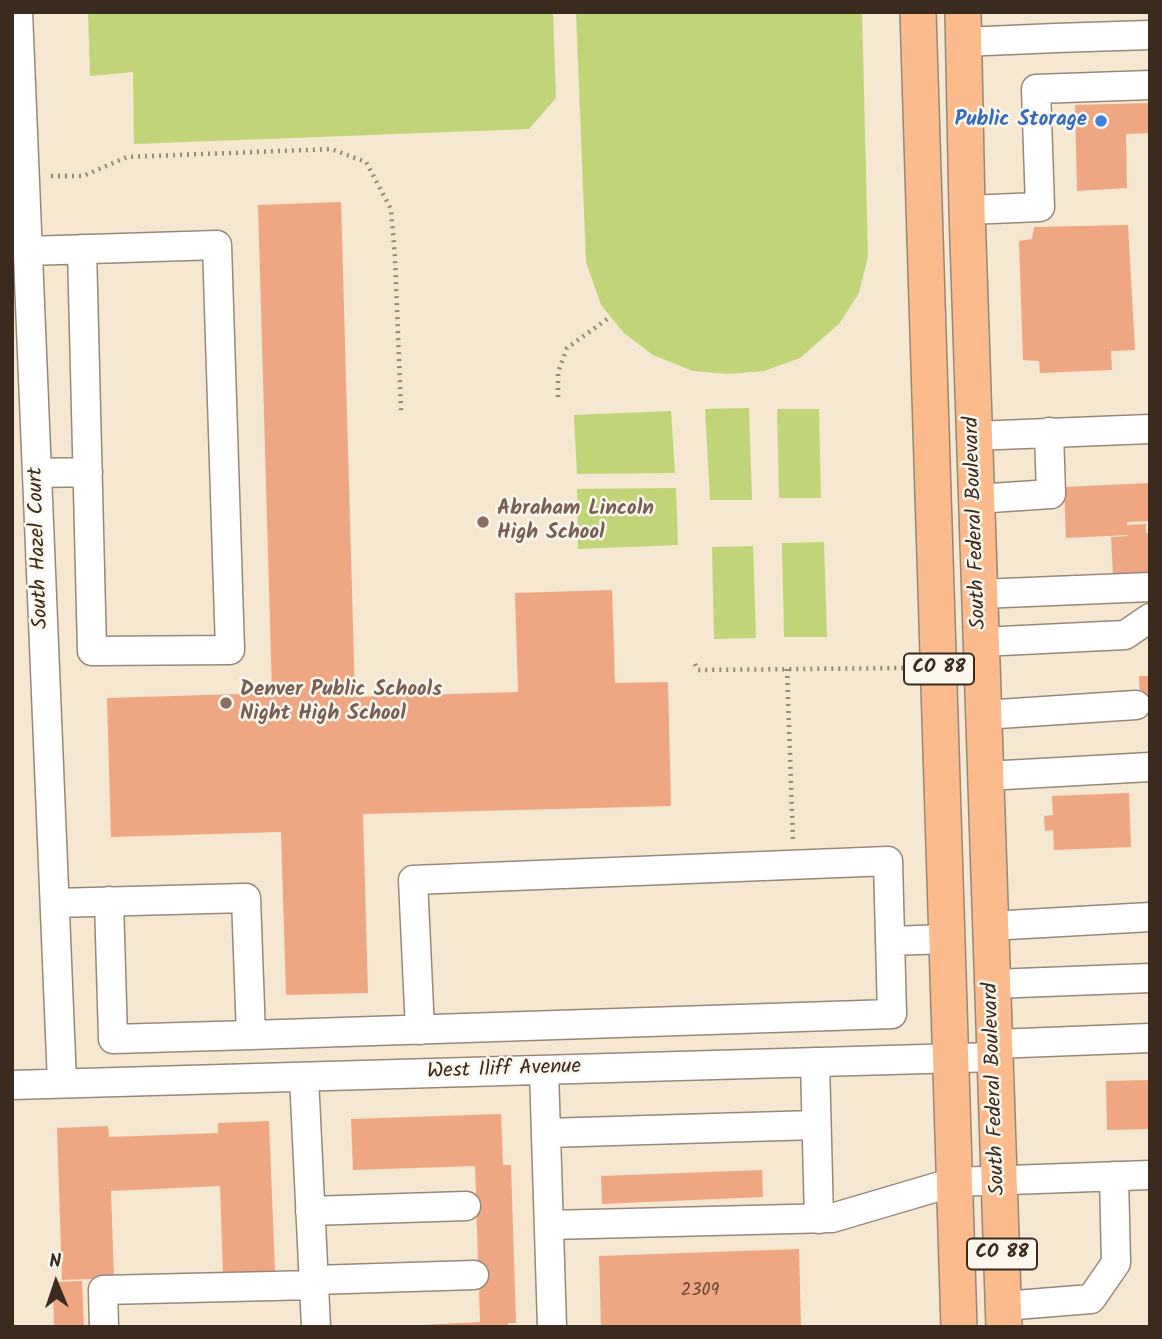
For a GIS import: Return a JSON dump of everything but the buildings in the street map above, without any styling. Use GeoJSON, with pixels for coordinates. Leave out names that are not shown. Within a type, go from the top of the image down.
{"type":"FeatureCollection","features":[{"type":"Feature","properties":{"kind":"main road","name":"South Federal Boulevard"},"geometry":{"type":"LineString","coordinates":[[918,12],[959,1327]]}},
{"type":"Feature","properties":{"kind":"main road","name":"South Federal Boulevard"},"geometry":{"type":"LineString","coordinates":[[963,27],[1004,1316]]}},
{"type":"Feature","properties":{"kind":"street","name":"South Hazel Court"},"geometry":{"type":"LineString","coordinates":[[19,12],[62,1083]]}},
{"type":"Feature","properties":{"kind":"street"},"geometry":{"type":"LineString","coordinates":[[963,27],[1033,25],[1150,35]]}},
{"type":"Feature","properties":{"kind":"street"},"geometry":{"type":"LineString","coordinates":[[967,210],[1040,207],[1036,89],[1150,85]]}},
{"type":"Feature","properties":{"kind":"street"},"geometry":{"type":"LineString","coordinates":[[28,251],[82,249],[217,245],[230,650],[92,651],[82,249]]}},
{"type":"Feature","properties":{"kind":"street"},"geometry":{"type":"LineString","coordinates":[[974,436],[1150,429]]}},
{"type":"Feature","properties":{"kind":"street"},"geometry":{"type":"LineString","coordinates":[[976,499],[1051,494],[1049,432]]}},
{"type":"Feature","properties":{"kind":"street"},"geometry":{"type":"LineString","coordinates":[[37,473],[88,472]]}},
{"type":"Feature","properties":{"kind":"street"},"geometry":{"type":"LineString","coordinates":[[979,594],[1150,587]]}},
{"type":"Feature","properties":{"kind":"street"},"geometry":{"type":"LineString","coordinates":[[981,642],[1125,635],[1150,618]]}},
{"type":"Feature","properties":{"kind":"street"},"geometry":{"type":"LineString","coordinates":[[984,715],[1136,705]]}},
{"type":"Feature","properties":{"kind":"street"},"geometry":{"type":"LineString","coordinates":[[986,776],[1150,766]]}},
{"type":"Feature","properties":{"kind":"street"},"geometry":{"type":"LineString","coordinates":[[109,901],[113,1039],[420,1030],[892,1014],[888,861],[413,880],[420,1030]]}},
{"type":"Feature","properties":{"kind":"street"},"geometry":{"type":"LineString","coordinates":[[55,903],[246,898],[251,1035]]}},
{"type":"Feature","properties":{"kind":"street"},"geometry":{"type":"LineString","coordinates":[[990,926],[1150,917]]}},
{"type":"Feature","properties":{"kind":"street"},"geometry":{"type":"LineString","coordinates":[[890,941],[947,939]]}},
{"type":"Feature","properties":{"kind":"street"},"geometry":{"type":"LineString","coordinates":[[992,984],[1150,978]]}},
{"type":"Feature","properties":{"kind":"street","name":"West Iliff Avenue"},"geometry":{"type":"LineString","coordinates":[[12,1084],[950,1059],[995,1051],[1150,1038]]}},
{"type":"Feature","properties":{"kind":"street"},"geometry":{"type":"LineString","coordinates":[[815,1062],[819,1219]]}},
{"type":"Feature","properties":{"kind":"street"},"geometry":{"type":"LineString","coordinates":[[544,1070],[552,1327]]}},
{"type":"Feature","properties":{"kind":"street"},"geometry":{"type":"LineString","coordinates":[[304,1076],[316,1327]]}},
{"type":"Feature","properties":{"kind":"street"},"geometry":{"type":"LineString","coordinates":[[546,1133],[816,1125]]}},
{"type":"Feature","properties":{"kind":"street"},"geometry":{"type":"LineString","coordinates":[[549,1225],[832,1218],[954,1182],[1150,1175]]}},
{"type":"Feature","properties":{"kind":"street"},"geometry":{"type":"LineString","coordinates":[[1004,1316],[1091,1299],[1116,1263],[1114,1176]]}},
{"type":"Feature","properties":{"kind":"street"},"geometry":{"type":"LineString","coordinates":[[310,1211],[466,1206]]}},
{"type":"Feature","properties":{"kind":"street"},"geometry":{"type":"LineString","coordinates":[[104,1327],[103,1290],[474,1275]]}},
{"type":"Feature","properties":{"kind":"path"},"geometry":{"type":"LineString","coordinates":[[25,176],[83,176],[127,157],[317,149],[331,149],[366,162],[391,209],[401,411]]}},
{"type":"Feature","properties":{"kind":"path"},"geometry":{"type":"LineString","coordinates":[[558,397],[558,372],[567,348],[610,317]]}},
{"type":"Feature","properties":{"kind":"path"},"geometry":{"type":"LineString","coordinates":[[695,664],[698,670],[907,668]]}},
{"type":"Feature","properties":{"kind":"path"},"geometry":{"type":"LineString","coordinates":[[787,669],[793,865]]}},
{"type":"Feature","properties":{"kind":"green space"},"geometry":{"type":"Polygon","coordinates":[[[88,12],[553,12],[556,98],[529,129],[134,144],[133,72],[90,76],[88,12]]]}},
{"type":"Feature","properties":{"kind":"green space"},"geometry":{"type":"Polygon","coordinates":[[[576,12],[862,12],[868,256],[859,293],[839,324],[800,358],[764,371],[728,374],[693,371],[653,355],[624,333],[601,305],[586,262],[576,12]]]}},
{"type":"Feature","properties":{"kind":"green space"},"geometry":{"type":"Polygon","coordinates":[[[749,408],[752,500],[710,500],[705,409],[749,408]]]}},
{"type":"Feature","properties":{"kind":"green space"},"geometry":{"type":"Polygon","coordinates":[[[777,409],[819,409],[821,498],[779,498],[777,409]]]}},
{"type":"Feature","properties":{"kind":"green space"},"geometry":{"type":"Polygon","coordinates":[[[671,411],[675,473],[577,474],[574,415],[671,411]]]}},
{"type":"Feature","properties":{"kind":"green space"},"geometry":{"type":"Polygon","coordinates":[[[676,488],[678,545],[578,549],[577,489],[676,488]]]}},
{"type":"Feature","properties":{"kind":"green space"},"geometry":{"type":"Polygon","coordinates":[[[824,542],[827,637],[784,637],[782,543],[824,542]]]}},
{"type":"Feature","properties":{"kind":"green space"},"geometry":{"type":"Polygon","coordinates":[[[753,546],[756,638],[714,639],[712,547],[753,546]]]}},
{"type":"Feature","properties":{"kind":"place","name":"Public Storage"},"geometry":{"type":"Point","coordinates":[1101,121]}},
{"type":"Feature","properties":{"kind":"place","name":"Abraham Lincoln High School"},"geometry":{"type":"Point","coordinates":[483,522]}},
{"type":"Feature","properties":{"kind":"place","name":"Denver Public Schools Night High School"},"geometry":{"type":"Point","coordinates":[226,703]}}]}
